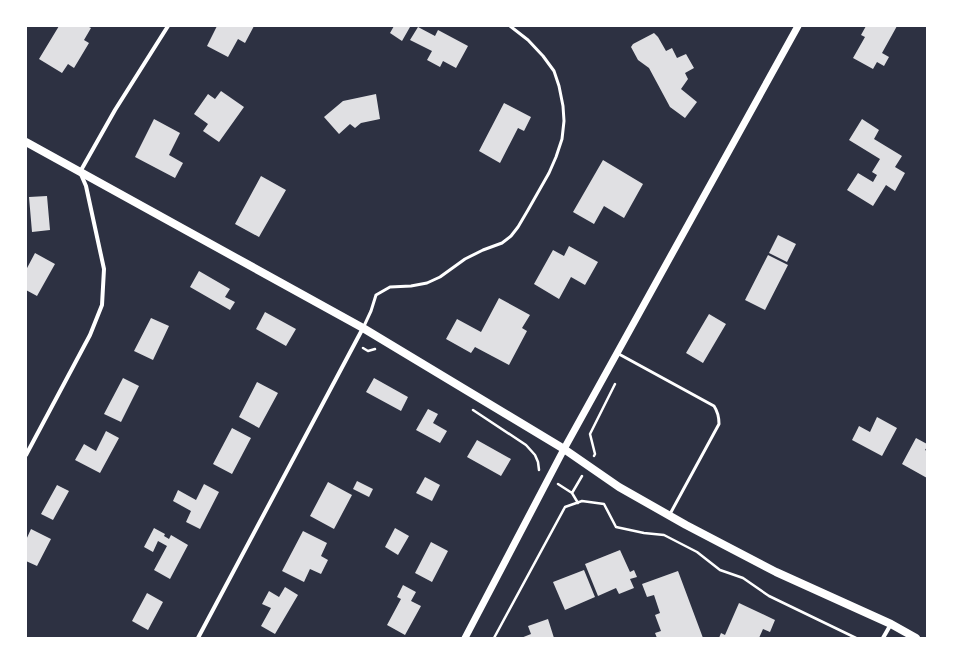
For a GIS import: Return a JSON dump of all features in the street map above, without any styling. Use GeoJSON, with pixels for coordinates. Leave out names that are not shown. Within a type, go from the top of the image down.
{"type":"FeatureCollection","features":[{"type":"Feature","properties":{"kind":"main road"},"geometry":{"type":"LineString","coordinates":[[26,142],[363,328],[564,449],[619,487],[669,516],[776,572],[891,624],[916,638]]}},
{"type":"Feature","properties":{"kind":"street"},"geometry":{"type":"LineString","coordinates":[[26,455],[90,335],[102,305],[104,269],[86,186],[80,172],[115,110],[168,26]]}},
{"type":"Feature","properties":{"kind":"street"},"geometry":{"type":"LineString","coordinates":[[465,638],[564,449],[798,26]]}},
{"type":"Feature","properties":{"kind":"street"},"geometry":{"type":"LineString","coordinates":[[198,638],[363,328]]}},
{"type":"Feature","properties":{"kind":"street"},"geometry":{"type":"LineString","coordinates":[[883,638],[891,624]]}},
{"type":"Feature","properties":{"kind":"lane"},"geometry":{"type":"LineString","coordinates":[[363,328],[371,311],[376,295],[390,288],[427,283],[465,259],[502,243],[511,236],[528,210],[556,157],[562,139],[564,121],[563,106],[554,71],[544,56],[528,40],[510,26]]}},
{"type":"Feature","properties":{"kind":"lane"},"geometry":{"type":"LineString","coordinates":[[617,353],[714,406],[719,418],[719,424],[669,516]]}},
{"type":"Feature","properties":{"kind":"path"},"geometry":{"type":"LineString","coordinates":[[355,343],[368,351],[376,349]]}},
{"type":"Feature","properties":{"kind":"path"},"geometry":{"type":"LineString","coordinates":[[473,410],[526,445],[535,455],[538,462],[540,469],[536,476]]}},
{"type":"Feature","properties":{"kind":"path"},"geometry":{"type":"LineString","coordinates":[[494,638],[565,507],[582,501],[604,504],[616,528],[664,535],[698,552],[720,570],[743,578],[769,596],[856,638]]}},
{"type":"Feature","properties":{"kind":"building"},"geometry":{"type":"Polygon","coordinates":[[[59,26],[87,26],[91,28],[84,40],[89,43],[74,68],[68,64],[62,73],[39,59],[59,26]]]}},
{"type":"Feature","properties":{"kind":"building"},"geometry":{"type":"Polygon","coordinates":[[[217,26],[254,26],[245,43],[238,39],[228,57],[207,46],[217,26]]]}},
{"type":"Feature","properties":{"kind":"building"},"geometry":{"type":"Polygon","coordinates":[[[394,26],[410,27],[402,41],[390,33],[394,26]]]}},
{"type":"Feature","properties":{"kind":"building"},"geometry":{"type":"Polygon","coordinates":[[[866,26],[897,26],[882,53],[889,57],[884,66],[877,62],[873,69],[853,58],[865,37],[861,35],[866,26]]]}},
{"type":"Feature","properties":{"kind":"building"},"geometry":{"type":"Polygon","coordinates":[[[418,27],[435,36],[438,30],[468,46],[456,68],[443,61],[440,67],[427,60],[432,51],[410,40],[418,27]]]}},
{"type":"Feature","properties":{"kind":"building"},"geometry":{"type":"Polygon","coordinates":[[[654,33],[666,51],[672,48],[677,58],[686,54],[694,68],[685,73],[688,79],[681,89],[697,102],[685,118],[670,107],[649,68],[638,60],[631,47],[633,44],[654,33]]]}},
{"type":"Feature","properties":{"kind":"building"},"geometry":{"type":"Polygon","coordinates":[[[221,91],[244,107],[219,142],[203,131],[208,124],[194,114],[208,94],[215,99],[221,91]]]}},
{"type":"Feature","properties":{"kind":"building"},"geometry":{"type":"Polygon","coordinates":[[[376,94],[380,119],[361,123],[355,128],[350,124],[339,134],[324,117],[343,101],[376,94]]]}},
{"type":"Feature","properties":{"kind":"building"},"geometry":{"type":"Polygon","coordinates":[[[504,103],[531,117],[524,131],[518,128],[500,163],[479,151],[504,103]]]}},
{"type":"Feature","properties":{"kind":"building"},"geometry":{"type":"Polygon","coordinates":[[[154,119],[180,133],[169,155],[183,163],[175,178],[135,157],[154,119]]]}},
{"type":"Feature","properties":{"kind":"building"},"geometry":{"type":"Polygon","coordinates":[[[862,119],[879,130],[874,139],[902,156],[895,167],[905,173],[895,191],[886,185],[873,206],[847,190],[858,173],[873,182],[877,175],[872,172],[880,159],[849,140],[862,119]]]}},
{"type":"Feature","properties":{"kind":"building"},"geometry":{"type":"Polygon","coordinates":[[[603,160],[643,184],[624,218],[604,206],[594,224],[573,212],[603,160]]]}},
{"type":"Feature","properties":{"kind":"building"},"geometry":{"type":"Polygon","coordinates":[[[261,176],[286,190],[259,237],[235,224],[261,176]]]}},
{"type":"Feature","properties":{"kind":"building"},"geometry":{"type":"Polygon","coordinates":[[[47,196],[50,230],[32,232],[29,197],[47,196]]]}},
{"type":"Feature","properties":{"kind":"building"},"geometry":{"type":"Polygon","coordinates":[[[778,235],[796,244],[787,262],[769,253],[778,235]]]}},
{"type":"Feature","properties":{"kind":"building"},"geometry":{"type":"Polygon","coordinates":[[[569,246],[598,262],[585,285],[571,277],[559,299],[534,284],[553,250],[564,256],[569,246]]]}},
{"type":"Feature","properties":{"kind":"building"},"geometry":{"type":"Polygon","coordinates":[[[35,253],[55,264],[37,296],[26,290],[26,270],[35,253]]]}},
{"type":"Feature","properties":{"kind":"building"},"geometry":{"type":"Polygon","coordinates":[[[768,255],[788,265],[765,310],[745,300],[768,255]]]}},
{"type":"Feature","properties":{"kind":"building"},"geometry":{"type":"Polygon","coordinates":[[[199,271],[230,289],[225,297],[235,302],[230,310],[190,287],[199,271]]]}},
{"type":"Feature","properties":{"kind":"building"},"geometry":{"type":"Polygon","coordinates":[[[499,298],[530,315],[522,328],[527,331],[509,365],[475,347],[471,353],[446,339],[457,319],[481,332],[499,298]]]}},
{"type":"Feature","properties":{"kind":"building"},"geometry":{"type":"Polygon","coordinates":[[[265,312],[296,329],[286,346],[256,329],[265,312]]]}},
{"type":"Feature","properties":{"kind":"building"},"geometry":{"type":"Polygon","coordinates":[[[709,314],[726,324],[703,363],[686,353],[709,314]]]}},
{"type":"Feature","properties":{"kind":"building"},"geometry":{"type":"Polygon","coordinates":[[[151,318],[169,326],[153,360],[134,351],[151,318]]]}},
{"type":"Feature","properties":{"kind":"building"},"geometry":{"type":"Polygon","coordinates":[[[123,378],[139,386],[121,422],[104,414],[123,378]]]}},
{"type":"Feature","properties":{"kind":"building"},"geometry":{"type":"Polygon","coordinates":[[[374,378],[408,397],[401,411],[366,392],[374,378]]]}},
{"type":"Feature","properties":{"kind":"building"},"geometry":{"type":"Polygon","coordinates":[[[257,382],[278,393],[259,428],[239,417],[257,382]]]}},
{"type":"Feature","properties":{"kind":"building"},"geometry":{"type":"Polygon","coordinates":[[[428,409],[438,414],[433,423],[447,431],[440,443],[416,430],[428,409]]]}},
{"type":"Feature","properties":{"kind":"building"},"geometry":{"type":"Polygon","coordinates":[[[877,417],[897,428],[882,456],[852,440],[859,426],[870,432],[877,417]]]}},
{"type":"Feature","properties":{"kind":"building"},"geometry":{"type":"Polygon","coordinates":[[[232,428],[251,438],[232,474],[213,464],[232,428]]]}},
{"type":"Feature","properties":{"kind":"building"},"geometry":{"type":"Polygon","coordinates":[[[106,431],[119,438],[100,473],[75,460],[84,444],[96,451],[106,431]]]}},
{"type":"Feature","properties":{"kind":"building"},"geometry":{"type":"Polygon","coordinates":[[[916,438],[927,444],[925,450],[927,451],[927,478],[902,464],[916,438]]]}},
{"type":"Feature","properties":{"kind":"building"},"geometry":{"type":"Polygon","coordinates":[[[477,440],[511,459],[501,476],[467,457],[477,440]]]}},
{"type":"Feature","properties":{"kind":"building"},"geometry":{"type":"Polygon","coordinates":[[[425,477],[440,485],[432,501],[416,493],[425,477]]]}},
{"type":"Feature","properties":{"kind":"building"},"geometry":{"type":"Polygon","coordinates":[[[357,481],[373,489],[369,497],[353,489],[357,481]]]}},
{"type":"Feature","properties":{"kind":"building"},"geometry":{"type":"Polygon","coordinates":[[[328,482],[352,495],[334,529],[310,516],[328,482]]]}},
{"type":"Feature","properties":{"kind":"building"},"geometry":{"type":"Polygon","coordinates":[[[204,484],[219,492],[200,529],[186,522],[191,511],[173,501],[178,490],[196,500],[204,484]]]}},
{"type":"Feature","properties":{"kind":"building"},"geometry":{"type":"Polygon","coordinates":[[[57,485],[69,491],[53,520],[41,514],[57,485]]]}},
{"type":"Feature","properties":{"kind":"building"},"geometry":{"type":"Polygon","coordinates":[[[154,528],[165,534],[164,536],[169,539],[171,535],[188,545],[170,579],[154,570],[167,546],[158,541],[153,552],[144,547],[154,528]]]}},
{"type":"Feature","properties":{"kind":"building"},"geometry":{"type":"Polygon","coordinates":[[[395,528],[409,536],[398,555],[385,547],[395,528]]]}},
{"type":"Feature","properties":{"kind":"building"},"geometry":{"type":"Polygon","coordinates":[[[31,529],[51,539],[37,566],[26,561],[26,540],[31,529]]]}},
{"type":"Feature","properties":{"kind":"building"},"geometry":{"type":"Polygon","coordinates":[[[303,531],[327,543],[321,556],[328,560],[321,574],[310,569],[304,582],[282,571],[303,531]]]}},
{"type":"Feature","properties":{"kind":"building"},"geometry":{"type":"Polygon","coordinates":[[[431,542],[448,551],[432,582],[415,573],[431,542]]]}},
{"type":"Feature","properties":{"kind":"building"},"geometry":{"type":"Polygon","coordinates":[[[620,550],[630,572],[634,570],[637,577],[630,579],[634,588],[619,594],[616,588],[598,596],[585,564],[620,550]]]}},
{"type":"Feature","properties":{"kind":"building"},"geometry":{"type":"Polygon","coordinates":[[[584,570],[595,597],[565,610],[553,582],[584,570]]]}},
{"type":"Feature","properties":{"kind":"building"},"geometry":{"type":"Polygon","coordinates":[[[678,571],[703,638],[657,638],[655,633],[661,631],[655,615],[660,613],[654,595],[647,597],[642,584],[678,571]]]}},
{"type":"Feature","properties":{"kind":"building"},"geometry":{"type":"Polygon","coordinates":[[[403,585],[416,592],[411,601],[421,606],[405,635],[387,625],[401,599],[397,597],[403,585]]]}},
{"type":"Feature","properties":{"kind":"building"},"geometry":{"type":"Polygon","coordinates":[[[285,587],[298,595],[275,634],[261,626],[271,608],[262,604],[269,591],[279,597],[285,587]]]}},
{"type":"Feature","properties":{"kind":"building"},"geometry":{"type":"Polygon","coordinates":[[[147,593],[163,602],[148,630],[132,621],[147,593]]]}},
{"type":"Feature","properties":{"kind":"building"},"geometry":{"type":"Polygon","coordinates":[[[739,603],[775,620],[770,632],[763,629],[759,638],[719,638],[721,633],[725,635],[739,603]]]}},
{"type":"Feature","properties":{"kind":"building"},"geometry":{"type":"Polygon","coordinates":[[[548,619],[554,638],[521,638],[531,634],[528,626],[548,619]]]}}]}
